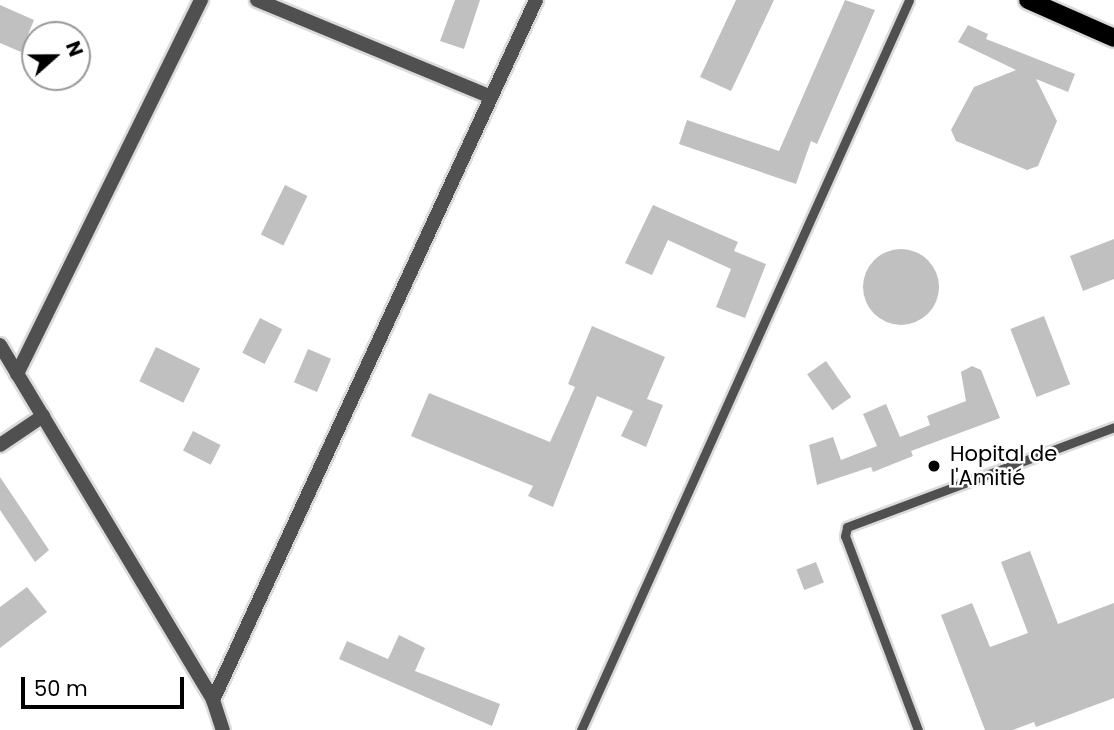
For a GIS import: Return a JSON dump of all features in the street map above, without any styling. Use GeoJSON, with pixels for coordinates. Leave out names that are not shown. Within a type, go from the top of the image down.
{"type":"FeatureCollection","features":[{"type":"Feature","properties":{"kind":"main road"},"geometry":{"type":"LineString","coordinates":[[1028,0],[1114,38]]}},
{"type":"Feature","properties":{"kind":"street"},"geometry":{"type":"LineString","coordinates":[[17,374],[201,0]]}},
{"type":"Feature","properties":{"kind":"street"},"geometry":{"type":"LineString","coordinates":[[257,0],[491,97]]}},
{"type":"Feature","properties":{"kind":"street"},"geometry":{"type":"LineString","coordinates":[[213,700],[536,0]]}},
{"type":"Feature","properties":{"kind":"street"},"geometry":{"type":"LineString","coordinates":[[0,345],[213,700],[223,730]]}},
{"type":"Feature","properties":{"kind":"street"},"geometry":{"type":"LineString","coordinates":[[0,445],[43,416]]}},
{"type":"Feature","properties":{"kind":"lane"},"geometry":{"type":"LineString","coordinates":[[581,730],[909,0]]}},
{"type":"Feature","properties":{"kind":"lane"},"geometry":{"type":"LineString","coordinates":[[918,730],[845,536],[846,527],[1114,426]]}},
{"type":"Feature","properties":{"kind":"building"},"geometry":{"type":"Polygon","coordinates":[[[455,0],[480,0],[464,49],[440,41],[455,0]]]}},
{"type":"Feature","properties":{"kind":"building"},"geometry":{"type":"Polygon","coordinates":[[[736,0],[774,0],[731,91],[700,77],[736,0]]]}},
{"type":"Feature","properties":{"kind":"building"},"geometry":{"type":"Polygon","coordinates":[[[845,0],[875,10],[817,144],[811,141],[796,184],[679,144],[687,120],[779,151],[845,0]]]}},
{"type":"Feature","properties":{"kind":"building"},"geometry":{"type":"Polygon","coordinates":[[[0,5],[34,20],[21,21],[21,52],[0,43],[0,5]]]}},
{"type":"Feature","properties":{"kind":"building"},"geometry":{"type":"Polygon","coordinates":[[[968,25],[988,34],[986,39],[1075,74],[1068,92],[1036,79],[1057,121],[1038,166],[1027,170],[956,141],[951,130],[974,87],[1016,70],[958,42],[968,25]]]}},
{"type":"Feature","properties":{"kind":"building"},"geometry":{"type":"Polygon","coordinates":[[[285,185],[307,196],[283,245],[261,234],[285,185]]]}},
{"type":"Feature","properties":{"kind":"building"},"geometry":{"type":"Polygon","coordinates":[[[653,205],[738,242],[734,251],[766,264],[745,318],[716,307],[731,269],[668,240],[652,275],[625,263],[653,205]]]}},
{"type":"Feature","properties":{"kind":"building"},"geometry":{"type":"Polygon","coordinates":[[[1114,239],[1114,279],[1083,291],[1070,256],[1114,239]]]}},
{"type":"Feature","properties":{"kind":"building"},"geometry":{"type":"Polygon","coordinates":[[[901,249],[916,252],[928,260],[936,272],[939,287],[936,302],[928,314],[916,322],[901,325],[886,322],[874,314],[866,302],[863,287],[866,272],[874,260],[886,252],[901,249]]]}},
{"type":"Feature","properties":{"kind":"building"},"geometry":{"type":"Polygon","coordinates":[[[1044,316],[1070,384],[1037,397],[1010,329],[1044,316]]]}},
{"type":"Feature","properties":{"kind":"building"},"geometry":{"type":"Polygon","coordinates":[[[260,318],[282,329],[265,364],[242,353],[260,318]]]}},
{"type":"Feature","properties":{"kind":"building"},"geometry":{"type":"Polygon","coordinates":[[[592,326],[665,357],[647,399],[663,405],[646,447],[621,436],[633,411],[597,396],[553,507],[528,496],[533,486],[411,436],[429,393],[550,442],[575,387],[568,384],[592,326]]]}},
{"type":"Feature","properties":{"kind":"building"},"geometry":{"type":"Polygon","coordinates":[[[156,347],[200,368],[183,403],[139,381],[156,347]]]}},
{"type":"Feature","properties":{"kind":"building"},"geometry":{"type":"Polygon","coordinates":[[[308,349],[331,359],[317,392],[294,382],[308,349]]]}},
{"type":"Feature","properties":{"kind":"building"},"geometry":{"type":"Polygon","coordinates":[[[826,361],[851,397],[832,410],[807,374],[826,361]]]}},
{"type":"Feature","properties":{"kind":"building"},"geometry":{"type":"Polygon","coordinates":[[[972,366],[981,370],[1000,418],[911,451],[913,456],[873,472],[871,467],[817,485],[809,445],[833,437],[841,460],[877,446],[863,414],[886,404],[900,437],[930,425],[927,416],[966,401],[961,372],[972,366]]]}},
{"type":"Feature","properties":{"kind":"building"},"geometry":{"type":"Polygon","coordinates":[[[193,431],[221,445],[211,465],[183,451],[193,431]]]}},
{"type":"Feature","properties":{"kind":"building"},"geometry":{"type":"Polygon","coordinates":[[[0,477],[49,550],[35,562],[0,510],[0,477]]]}},
{"type":"Feature","properties":{"kind":"building"},"geometry":{"type":"Polygon","coordinates":[[[1030,551],[1058,624],[1114,603],[1114,698],[1036,727],[1034,722],[1013,730],[985,730],[941,615],[972,603],[990,647],[1028,633],[1001,562],[1030,551]]]}},
{"type":"Feature","properties":{"kind":"building"},"geometry":{"type":"Polygon","coordinates":[[[816,562],[824,583],[804,590],[796,570],[816,562]]]}},
{"type":"Feature","properties":{"kind":"building"},"geometry":{"type":"Polygon","coordinates":[[[27,587],[47,612],[0,648],[0,607],[27,587]]]}},
{"type":"Feature","properties":{"kind":"building"},"geometry":{"type":"Polygon","coordinates":[[[399,635],[425,648],[415,671],[500,704],[492,726],[339,659],[347,641],[388,659],[399,635]]]}},
{"type":"Feature","properties":{"kind":"place","name":"Hopital de l'Amitié"},"geometry":{"type":"Point","coordinates":[934,466]}}]}
